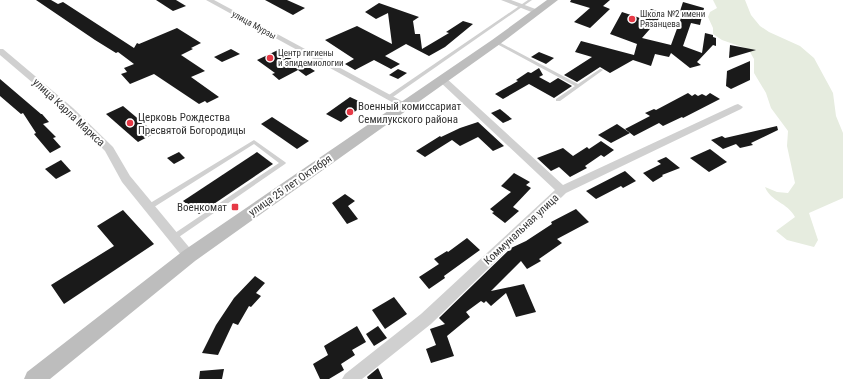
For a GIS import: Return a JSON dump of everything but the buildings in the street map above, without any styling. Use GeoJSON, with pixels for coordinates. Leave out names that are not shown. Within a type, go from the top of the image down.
{"type":"FeatureCollection","features":[{"type":"Feature","properties":{"kind":"street","name":"улица Мурзы"},"geometry":{"type":"LineString","coordinates":[[209,0],[388,98],[404,105]]}},
{"type":"Feature","properties":{"kind":"street"},"geometry":{"type":"LineString","coordinates":[[504,0],[522,6],[534,6]]}},
{"type":"Feature","properties":{"kind":"street","name":"улица 25 лет Октября"},"geometry":{"type":"LineString","coordinates":[[34,379],[189,256],[496,42],[534,6],[553,0]]}},
{"type":"Feature","properties":{"kind":"street","name":"улица Карла Маркса"},"geometry":{"type":"LineString","coordinates":[[0,51],[70,110],[108,148],[126,179],[189,256]]}},
{"type":"Feature","properties":{"kind":"street"},"geometry":{"type":"LineString","coordinates":[[442,79],[562,190]]}},
{"type":"Feature","properties":{"kind":"street","name":"Коммунальная улица"},"geometry":{"type":"LineString","coordinates":[[350,379],[426,319],[562,190],[738,107]]}},
{"type":"Feature","properties":{"kind":"lane"},"geometry":{"type":"LineString","coordinates":[[388,98],[522,6],[534,6]]}},
{"type":"Feature","properties":{"kind":"lane"},"geometry":{"type":"LineString","coordinates":[[496,42],[578,86]]}},
{"type":"Feature","properties":{"kind":"lane"},"geometry":{"type":"LineString","coordinates":[[558,100],[601,70]]}},
{"type":"Feature","properties":{"kind":"lane"},"geometry":{"type":"LineString","coordinates":[[149,207],[254,142],[283,163],[174,237]]}},
{"type":"Feature","properties":{"kind":"shaded area"},"geometry":{"type":"Polygon","coordinates":[[[713,0],[745,0],[751,15],[760,26],[769,32],[800,46],[814,58],[833,93],[836,116],[843,133],[843,198],[809,213],[818,240],[814,247],[787,240],[776,231],[795,217],[788,208],[771,196],[765,187],[777,192],[788,193],[795,183],[787,146],[788,131],[771,108],[766,93],[754,73],[754,59],[750,52],[745,48],[722,40],[713,34],[713,28],[708,17],[710,12],[717,8],[713,0]]]}},
{"type":"Feature","properties":{"kind":"place","name":"Школа №2 имени Рязанцева"},"geometry":{"type":"Point","coordinates":[632,19]}},
{"type":"Feature","properties":{"kind":"place","name":"Центр гигиены и эпидемиологии"},"geometry":{"type":"Point","coordinates":[270,58]}},
{"type":"Feature","properties":{"kind":"place","name":"Военный комиссариат Семилукского района"},"geometry":{"type":"Point","coordinates":[350,112]}},
{"type":"Feature","properties":{"kind":"place","name":"Церковь Рождества Пресвятой Богородицы"},"geometry":{"type":"Point","coordinates":[130,123]}},
{"type":"Feature","properties":{"kind":"place","name":"Военкомат"},"geometry":{"type":"Point","coordinates":[235,207]}}]}
